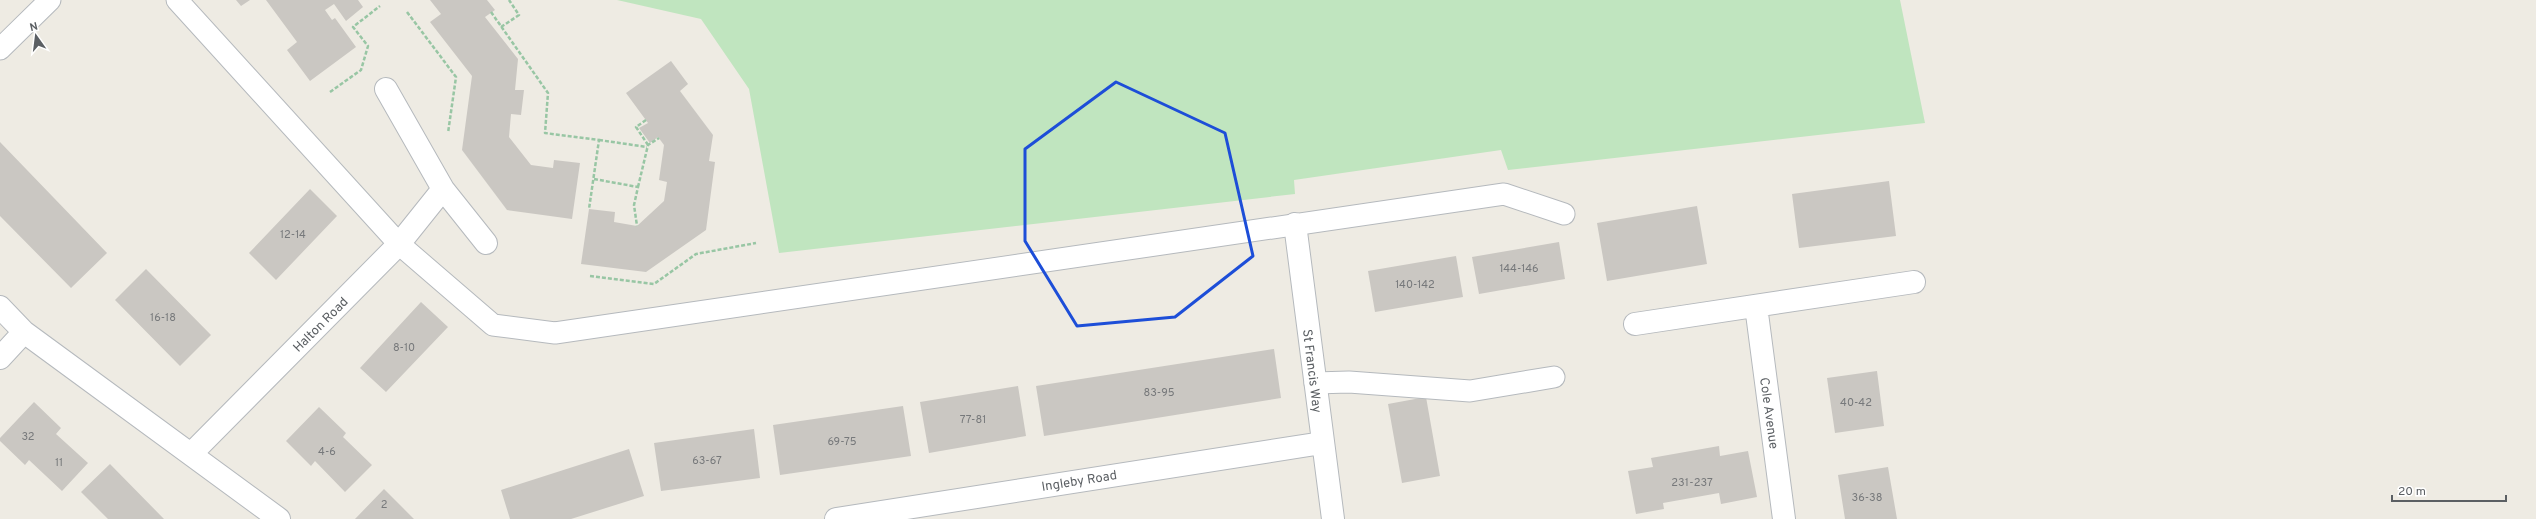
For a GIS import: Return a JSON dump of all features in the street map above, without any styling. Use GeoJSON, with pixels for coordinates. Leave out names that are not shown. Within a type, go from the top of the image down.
{"type":"FeatureCollection","features":[{"type":"Feature","properties":{"kind":"street"},"geometry":{"type":"LineString","coordinates":[[386,90],[443,188],[486,243]]}},
{"type":"Feature","properties":{"kind":"street","name":"Halton Road"},"geometry":{"type":"LineString","coordinates":[[191,454],[399,244],[443,188]]}},
{"type":"Feature","properties":{"kind":"street","name":"St Francis Way"},"geometry":{"type":"LineString","coordinates":[[1295,224],[1322,443],[1333,519]]}},
{"type":"Feature","properties":{"kind":"street"},"geometry":{"type":"LineString","coordinates":[[1635,324],[1914,282]]}},
{"type":"Feature","properties":{"kind":"street","name":"Cole Avenue"},"geometry":{"type":"LineString","coordinates":[[1756,306],[1784,519]]}},
{"type":"Feature","properties":{"kind":"street"},"geometry":{"type":"LineString","coordinates":[[0,307],[24,332],[279,519]]}},
{"type":"Feature","properties":{"kind":"street"},"geometry":{"type":"LineString","coordinates":[[0,358],[24,332]]}},
{"type":"Feature","properties":{"kind":"street","name":"Ingleby Road"},"geometry":{"type":"LineString","coordinates":[[836,519],[865,516],[1322,443]]}},
{"type":"Feature","properties":{"kind":"lane"},"geometry":{"type":"LineString","coordinates":[[0,49],[50,0]]}},
{"type":"Feature","properties":{"kind":"lane"},"geometry":{"type":"LineString","coordinates":[[177,0],[399,244],[493,325],[555,333],[1504,194],[1564,214]]}},
{"type":"Feature","properties":{"kind":"lane"},"geometry":{"type":"LineString","coordinates":[[1315,383],[1349,382],[1470,391],[1554,377]]}},
{"type":"Feature","properties":{"kind":"path"},"geometry":{"type":"LineString","coordinates":[[501,27],[519,15],[509,0]]}},
{"type":"Feature","properties":{"kind":"path"},"geometry":{"type":"LineString","coordinates":[[330,92],[361,70],[368,46],[353,27],[380,6]]}},
{"type":"Feature","properties":{"kind":"path"},"geometry":{"type":"LineString","coordinates":[[407,12],[456,77],[448,134]]}},
{"type":"Feature","properties":{"kind":"path"},"geometry":{"type":"LineString","coordinates":[[491,12],[548,93],[545,132],[648,146]]}},
{"type":"Feature","properties":{"kind":"path"},"geometry":{"type":"LineString","coordinates":[[646,120],[636,127],[648,146]]}},
{"type":"Feature","properties":{"kind":"path"},"geometry":{"type":"LineString","coordinates":[[637,226],[634,205],[648,146],[659,138]]}},
{"type":"Feature","properties":{"kind":"path"},"geometry":{"type":"LineString","coordinates":[[589,209],[599,140]]}},
{"type":"Feature","properties":{"kind":"path"},"geometry":{"type":"LineString","coordinates":[[594,179],[638,188]]}},
{"type":"Feature","properties":{"kind":"path"},"geometry":{"type":"LineString","coordinates":[[590,276],[654,284],[696,254],[756,243]]}},
{"type":"Feature","properties":{"kind":"highlighted area"},"geometry":{"type":"Polygon","coordinates":[[[1116,82],[1225,133],[1253,256],[1175,317],[1077,326],[1025,241],[1025,149],[1116,82]]]}},
{"type":"Feature","properties":{"kind":"green space"},"geometry":{"type":"Polygon","coordinates":[[[617,0],[1900,0],[1925,123],[1508,170],[1501,150],[1294,180],[1295,194],[779,253],[749,89],[701,19],[617,0]]]}},
{"type":"Feature","properties":{"kind":"building"},"geometry":{"type":"Polygon","coordinates":[[[236,0],[250,0],[241,6],[236,0]]]}},
{"type":"Feature","properties":{"kind":"building"},"geometry":{"type":"Polygon","coordinates":[[[266,0],[358,0],[363,7],[346,21],[334,4],[325,10],[332,20],[335,18],[356,47],[310,81],[287,50],[297,42],[266,0]]]}},
{"type":"Feature","properties":{"kind":"building"},"geometry":{"type":"Polygon","coordinates":[[[430,0],[487,0],[495,10],[485,17],[518,59],[515,90],[524,90],[521,115],[511,114],[509,137],[531,165],[553,168],[554,160],[580,163],[572,219],[507,210],[462,150],[472,76],[430,22],[441,14],[430,0]]]}},
{"type":"Feature","properties":{"kind":"building"},"geometry":{"type":"Polygon","coordinates":[[[671,61],[688,84],[680,91],[713,135],[709,161],[715,162],[706,230],[646,272],[581,264],[589,209],[615,212],[614,222],[637,226],[664,201],[667,182],[659,180],[664,145],[658,137],[650,143],[639,128],[648,123],[626,93],[671,61]]]}},
{"type":"Feature","properties":{"kind":"building"},"geometry":{"type":"Polygon","coordinates":[[[0,142],[107,253],[71,288],[0,216],[0,142]]]}},
{"type":"Feature","properties":{"kind":"building"},"geometry":{"type":"Polygon","coordinates":[[[1889,181],[1896,236],[1799,248],[1792,194],[1889,181]]]}},
{"type":"Feature","properties":{"kind":"building"},"geometry":{"type":"Polygon","coordinates":[[[310,189],[337,216],[276,280],[249,253],[310,189]]]}},
{"type":"Feature","properties":{"kind":"building"},"geometry":{"type":"Polygon","coordinates":[[[1697,206],[1707,264],[1607,281],[1597,223],[1697,206]]]}},
{"type":"Feature","properties":{"kind":"building"},"geometry":{"type":"Polygon","coordinates":[[[1559,242],[1565,279],[1479,294],[1472,257],[1559,242]]]}},
{"type":"Feature","properties":{"kind":"building"},"geometry":{"type":"Polygon","coordinates":[[[1456,256],[1463,297],[1375,312],[1368,271],[1456,256]]]}},
{"type":"Feature","properties":{"kind":"building"},"geometry":{"type":"Polygon","coordinates":[[[146,269],[211,335],[180,366],[115,300],[146,269]]]}},
{"type":"Feature","properties":{"kind":"building"},"geometry":{"type":"Polygon","coordinates":[[[421,302],[448,327],[386,392],[360,368],[421,302]]]}},
{"type":"Feature","properties":{"kind":"building"},"geometry":{"type":"Polygon","coordinates":[[[1274,349],[1281,398],[1044,436],[1036,386],[1274,349]]]}},
{"type":"Feature","properties":{"kind":"building"},"geometry":{"type":"Polygon","coordinates":[[[1877,371],[1884,426],[1835,433],[1827,378],[1877,371]]]}},
{"type":"Feature","properties":{"kind":"building"},"geometry":{"type":"Polygon","coordinates":[[[1018,386],[1026,436],[929,453],[920,402],[1018,386]]]}},
{"type":"Feature","properties":{"kind":"building"},"geometry":{"type":"Polygon","coordinates":[[[1426,397],[1440,476],[1402,483],[1388,404],[1426,397]]]}},
{"type":"Feature","properties":{"kind":"building"},"geometry":{"type":"Polygon","coordinates":[[[34,402],[61,428],[56,434],[88,463],[62,491],[29,460],[25,465],[0,441],[0,438],[34,402]]]}},
{"type":"Feature","properties":{"kind":"building"},"geometry":{"type":"Polygon","coordinates":[[[903,406],[911,456],[780,475],[773,425],[903,406]]]}},
{"type":"Feature","properties":{"kind":"building"},"geometry":{"type":"Polygon","coordinates":[[[319,407],[346,433],[343,437],[372,465],[345,492],[315,461],[311,466],[286,441],[319,407]]]}},
{"type":"Feature","properties":{"kind":"building"},"geometry":{"type":"Polygon","coordinates":[[[754,429],[760,478],[661,491],[654,443],[754,429]]]}},
{"type":"Feature","properties":{"kind":"building"},"geometry":{"type":"Polygon","coordinates":[[[1719,446],[1720,456],[1748,451],[1757,497],[1721,504],[1719,493],[1663,503],[1664,509],[1636,514],[1628,471],[1653,467],[1651,458],[1719,446]]]}},
{"type":"Feature","properties":{"kind":"building"},"geometry":{"type":"Polygon","coordinates":[[[629,449],[644,496],[571,519],[510,519],[501,490],[629,449]]]}},
{"type":"Feature","properties":{"kind":"building"},"geometry":{"type":"Polygon","coordinates":[[[110,464],[164,519],[108,519],[81,492],[110,464]]]}},
{"type":"Feature","properties":{"kind":"building"},"geometry":{"type":"Polygon","coordinates":[[[1888,467],[1897,519],[1845,519],[1838,475],[1888,467]]]}},
{"type":"Feature","properties":{"kind":"building"},"geometry":{"type":"Polygon","coordinates":[[[384,489],[414,519],[355,519],[384,489]]]}}]}
